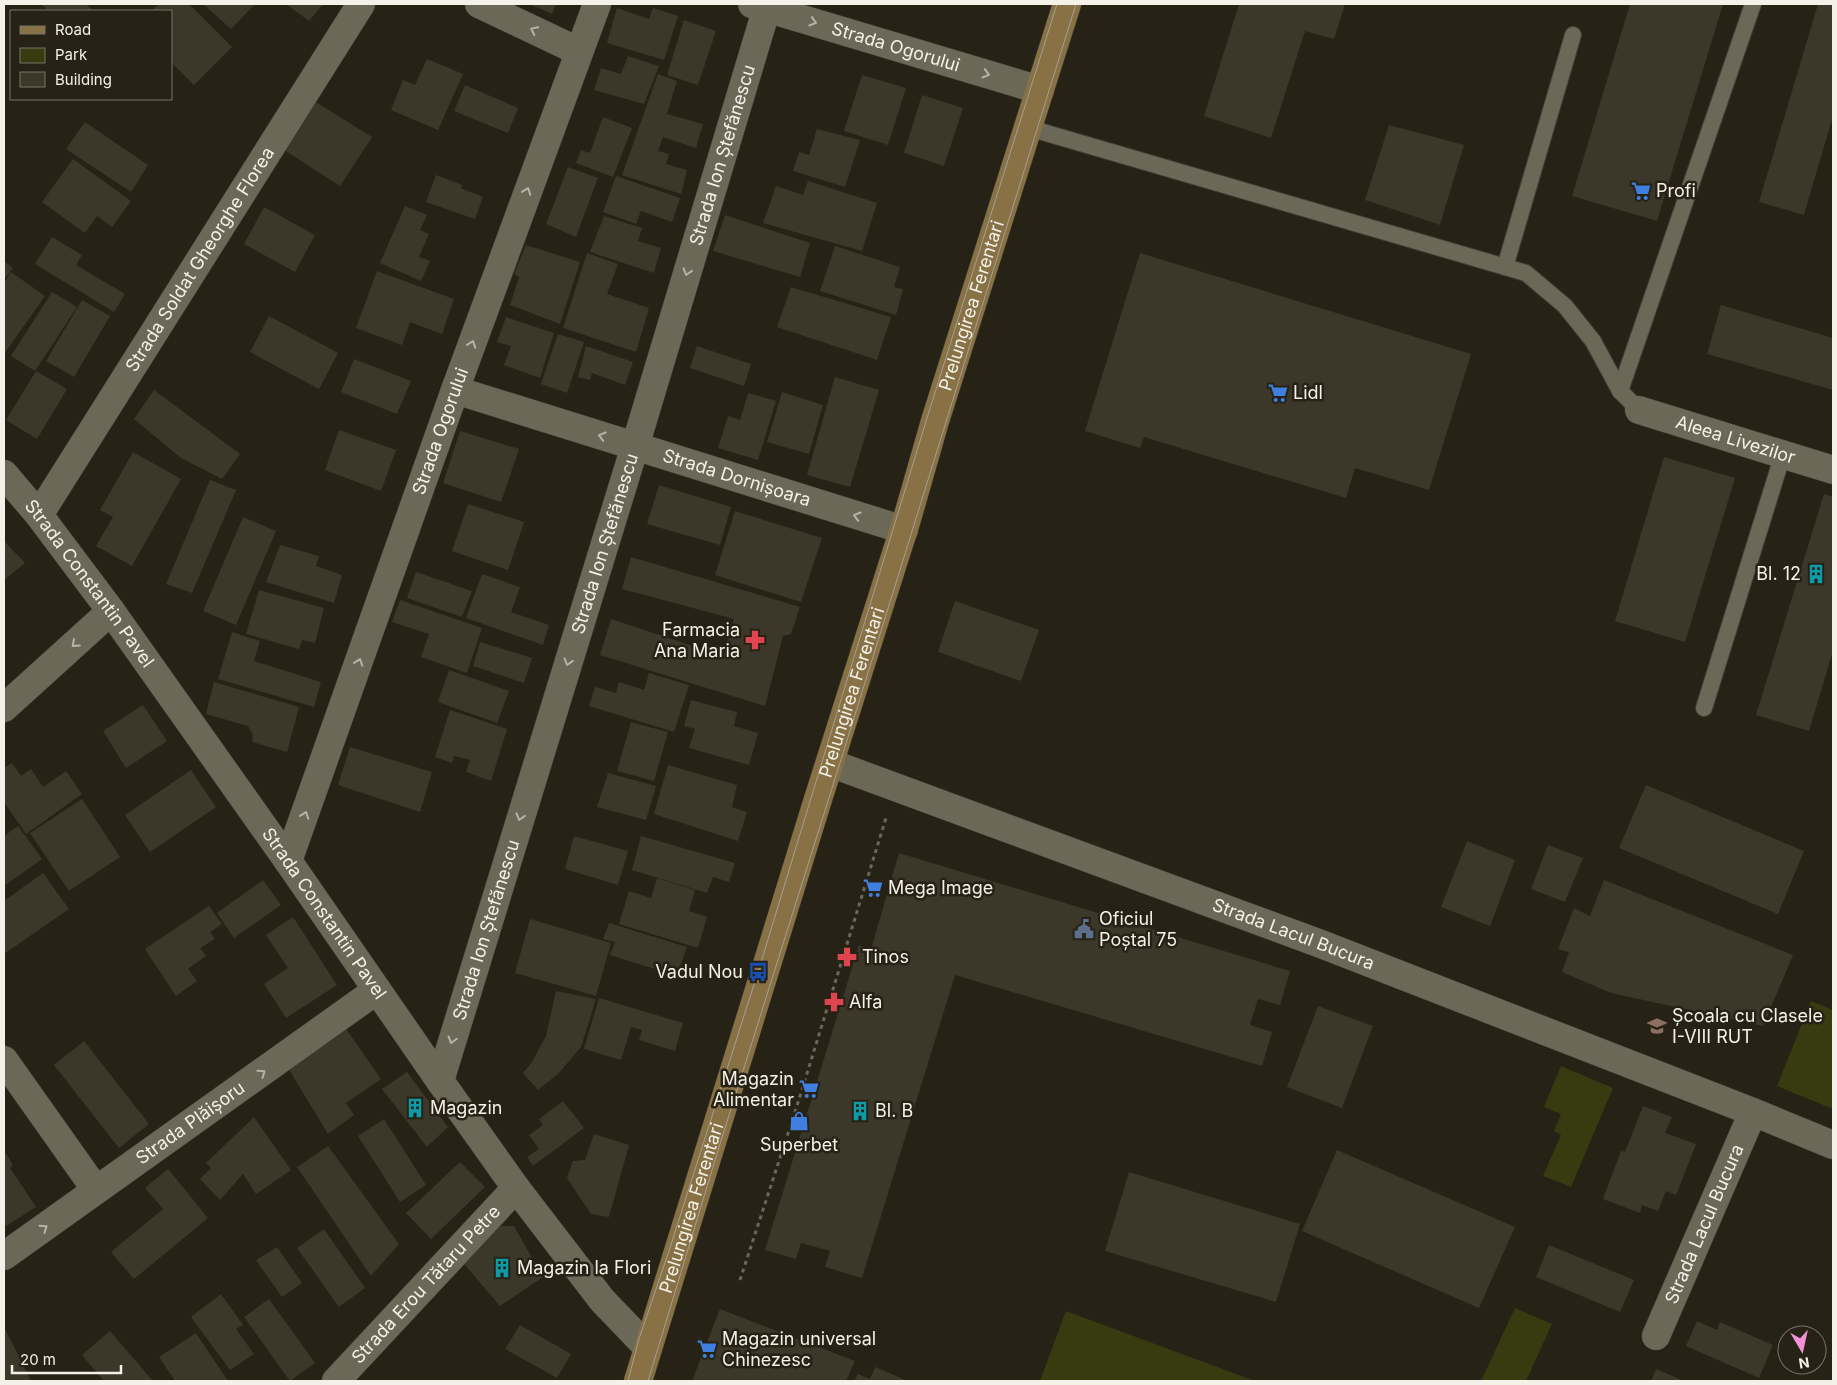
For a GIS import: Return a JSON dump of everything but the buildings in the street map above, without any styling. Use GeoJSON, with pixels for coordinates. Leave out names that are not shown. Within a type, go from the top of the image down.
{"type":"FeatureCollection","features":[{"type":"Feature","properties":{"kind":"main road","name":"Prelungirea Ferentari"},"geometry":{"type":"LineString","coordinates":[[638,1381],[904,530],[935,421],[1067,4]]}},
{"type":"Feature","properties":{"kind":"street","name":"Strada Soldat Gheorghe Florea"},"geometry":{"type":"LineString","coordinates":[[39,515],[361,4]]}},
{"type":"Feature","properties":{"kind":"street"},"geometry":{"type":"LineString","coordinates":[[478,4],[578,51]]}},
{"type":"Feature","properties":{"kind":"street","name":"Strada Ogorului"},"geometry":{"type":"LineString","coordinates":[[288,861],[455,390],[596,4]]}},
{"type":"Feature","properties":{"kind":"street","name":"Strada Ogorului"},"geometry":{"type":"LineString","coordinates":[[762,5],[1040,90]]}},
{"type":"Feature","properties":{"kind":"street","name":"Strada Ion Ștefănescu"},"geometry":{"type":"LineString","coordinates":[[440,1081],[635,446],[762,5]]}},
{"type":"Feature","properties":{"kind":"street","name":"Strada Dornișoara"},"geometry":{"type":"LineString","coordinates":[[455,390],[904,530]]}},
{"type":"Feature","properties":{"kind":"street","name":"Aleea Livezilor"},"geometry":{"type":"LineString","coordinates":[[1639,410],[1833,470]]}},
{"type":"Feature","properties":{"kind":"street","name":"Strada Constantin Pavel"},"geometry":{"type":"LineString","coordinates":[[4,474],[39,515],[111,611],[516,1188],[602,1300],[648,1348]]}},
{"type":"Feature","properties":{"kind":"street"},"geometry":{"type":"LineString","coordinates":[[4,708],[111,611]]}},
{"type":"Feature","properties":{"kind":"street","name":"Strada Lacul Bucura"},"geometry":{"type":"LineString","coordinates":[[830,762],[1321,944],[1753,1112],[1833,1146]]}},
{"type":"Feature","properties":{"kind":"street","name":"Strada Plăișoru"},"geometry":{"type":"LineString","coordinates":[[4,1256],[377,990]]}},
{"type":"Feature","properties":{"kind":"street"},"geometry":{"type":"LineString","coordinates":[[4,1060],[96,1190]]}},
{"type":"Feature","properties":{"kind":"street","name":"Strada Lacul Bucura"},"geometry":{"type":"LineString","coordinates":[[1656,1336],[1753,1112]]}},
{"type":"Feature","properties":{"kind":"street","name":"Strada Erou Tătaru Petre"},"geometry":{"type":"LineString","coordinates":[[336,1381],[516,1188]]}},
{"type":"Feature","properties":{"kind":"lane"},"geometry":{"type":"LineString","coordinates":[[1620,391],[1753,4]]}},
{"type":"Feature","properties":{"kind":"lane"},"geometry":{"type":"LineString","coordinates":[[1505,267],[1573,36]]}},
{"type":"Feature","properties":{"kind":"lane"},"geometry":{"type":"LineString","coordinates":[[1029,128],[1526,273],[1565,306],[1593,341],[1620,391],[1639,410]]}},
{"type":"Feature","properties":{"kind":"lane"},"geometry":{"type":"LineString","coordinates":[[1704,708],[1783,454]]}},
{"type":"Feature","properties":{"kind":"path"},"geometry":{"type":"LineString","coordinates":[[740,1280],[799,1100],[895,786]]}},
{"type":"Feature","properties":{"kind":"green space"},"geometry":{"type":"Polygon","coordinates":[[[1811,1001],[1833,1010],[1833,1109],[1777,1086],[1811,1001]]]}},
{"type":"Feature","properties":{"kind":"green space"},"geometry":{"type":"Polygon","coordinates":[[[1561,1066],[1613,1088],[1571,1187],[1543,1176],[1561,1135],[1554,1131],[1561,1114],[1544,1107],[1561,1066]]]}},
{"type":"Feature","properties":{"kind":"green space"},"geometry":{"type":"Polygon","coordinates":[[[1515,1308],[1552,1324],[1526,1381],[1481,1381],[1515,1308]]]}},
{"type":"Feature","properties":{"kind":"green space"},"geometry":{"type":"Polygon","coordinates":[[[1066,1311],[1255,1381],[1040,1381],[1066,1311]]]}},
{"type":"Feature","properties":{"kind":"tram line"},"geometry":{"type":"LineString","coordinates":[[628,1381],[639,1339],[758,972],[927,418],[1057,4]]}},
{"type":"Feature","properties":{"kind":"tram line"},"geometry":{"type":"LineString","coordinates":[[648,1381],[720,1144],[1076,4]]}},
{"type":"Feature","properties":{"kind":"place","name":"Profi"},"geometry":{"type":"Point","coordinates":[1641,191]}},
{"type":"Feature","properties":{"kind":"place","name":"Lidl"},"geometry":{"type":"Point","coordinates":[1278,393]}},
{"type":"Feature","properties":{"kind":"place","name":"Bl. 12"},"geometry":{"type":"Point","coordinates":[1816,574]}},
{"type":"Feature","properties":{"kind":"place","name":"Farmacia Ana Maria"},"geometry":{"type":"Point","coordinates":[755,640]}},
{"type":"Feature","properties":{"kind":"place","name":"Mega Image"},"geometry":{"type":"Point","coordinates":[873,888]}},
{"type":"Feature","properties":{"kind":"place","name":"Oficiul Poștal 75"},"geometry":{"type":"Point","coordinates":[1084,929]}},
{"type":"Feature","properties":{"kind":"place","name":"Tinos"},"geometry":{"type":"Point","coordinates":[847,957]}},
{"type":"Feature","properties":{"kind":"place","name":"Vadul Nou"},"geometry":{"type":"Point","coordinates":[758,972]}},
{"type":"Feature","properties":{"kind":"place","name":"Alfa"},"geometry":{"type":"Point","coordinates":[834,1002]}},
{"type":"Feature","properties":{"kind":"place","name":"Școala cu Clasele I-VIII RUT"},"geometry":{"type":"Point","coordinates":[1657,1026]}},
{"type":"Feature","properties":{"kind":"place","name":"Magazin Alimentar"},"geometry":{"type":"Point","coordinates":[809,1089]}},
{"type":"Feature","properties":{"kind":"place","name":"Magazin"},"geometry":{"type":"Point","coordinates":[415,1108]}},
{"type":"Feature","properties":{"kind":"place","name":"Bl. B"},"geometry":{"type":"Point","coordinates":[860,1111]}},
{"type":"Feature","properties":{"kind":"place","name":"Superbet"},"geometry":{"type":"Point","coordinates":[799,1121]}},
{"type":"Feature","properties":{"kind":"place","name":"Magazin la Flori"},"geometry":{"type":"Point","coordinates":[502,1268]}},
{"type":"Feature","properties":{"kind":"place","name":"Magazin universal Chinezesc"},"geometry":{"type":"Point","coordinates":[707,1349]}}]}
